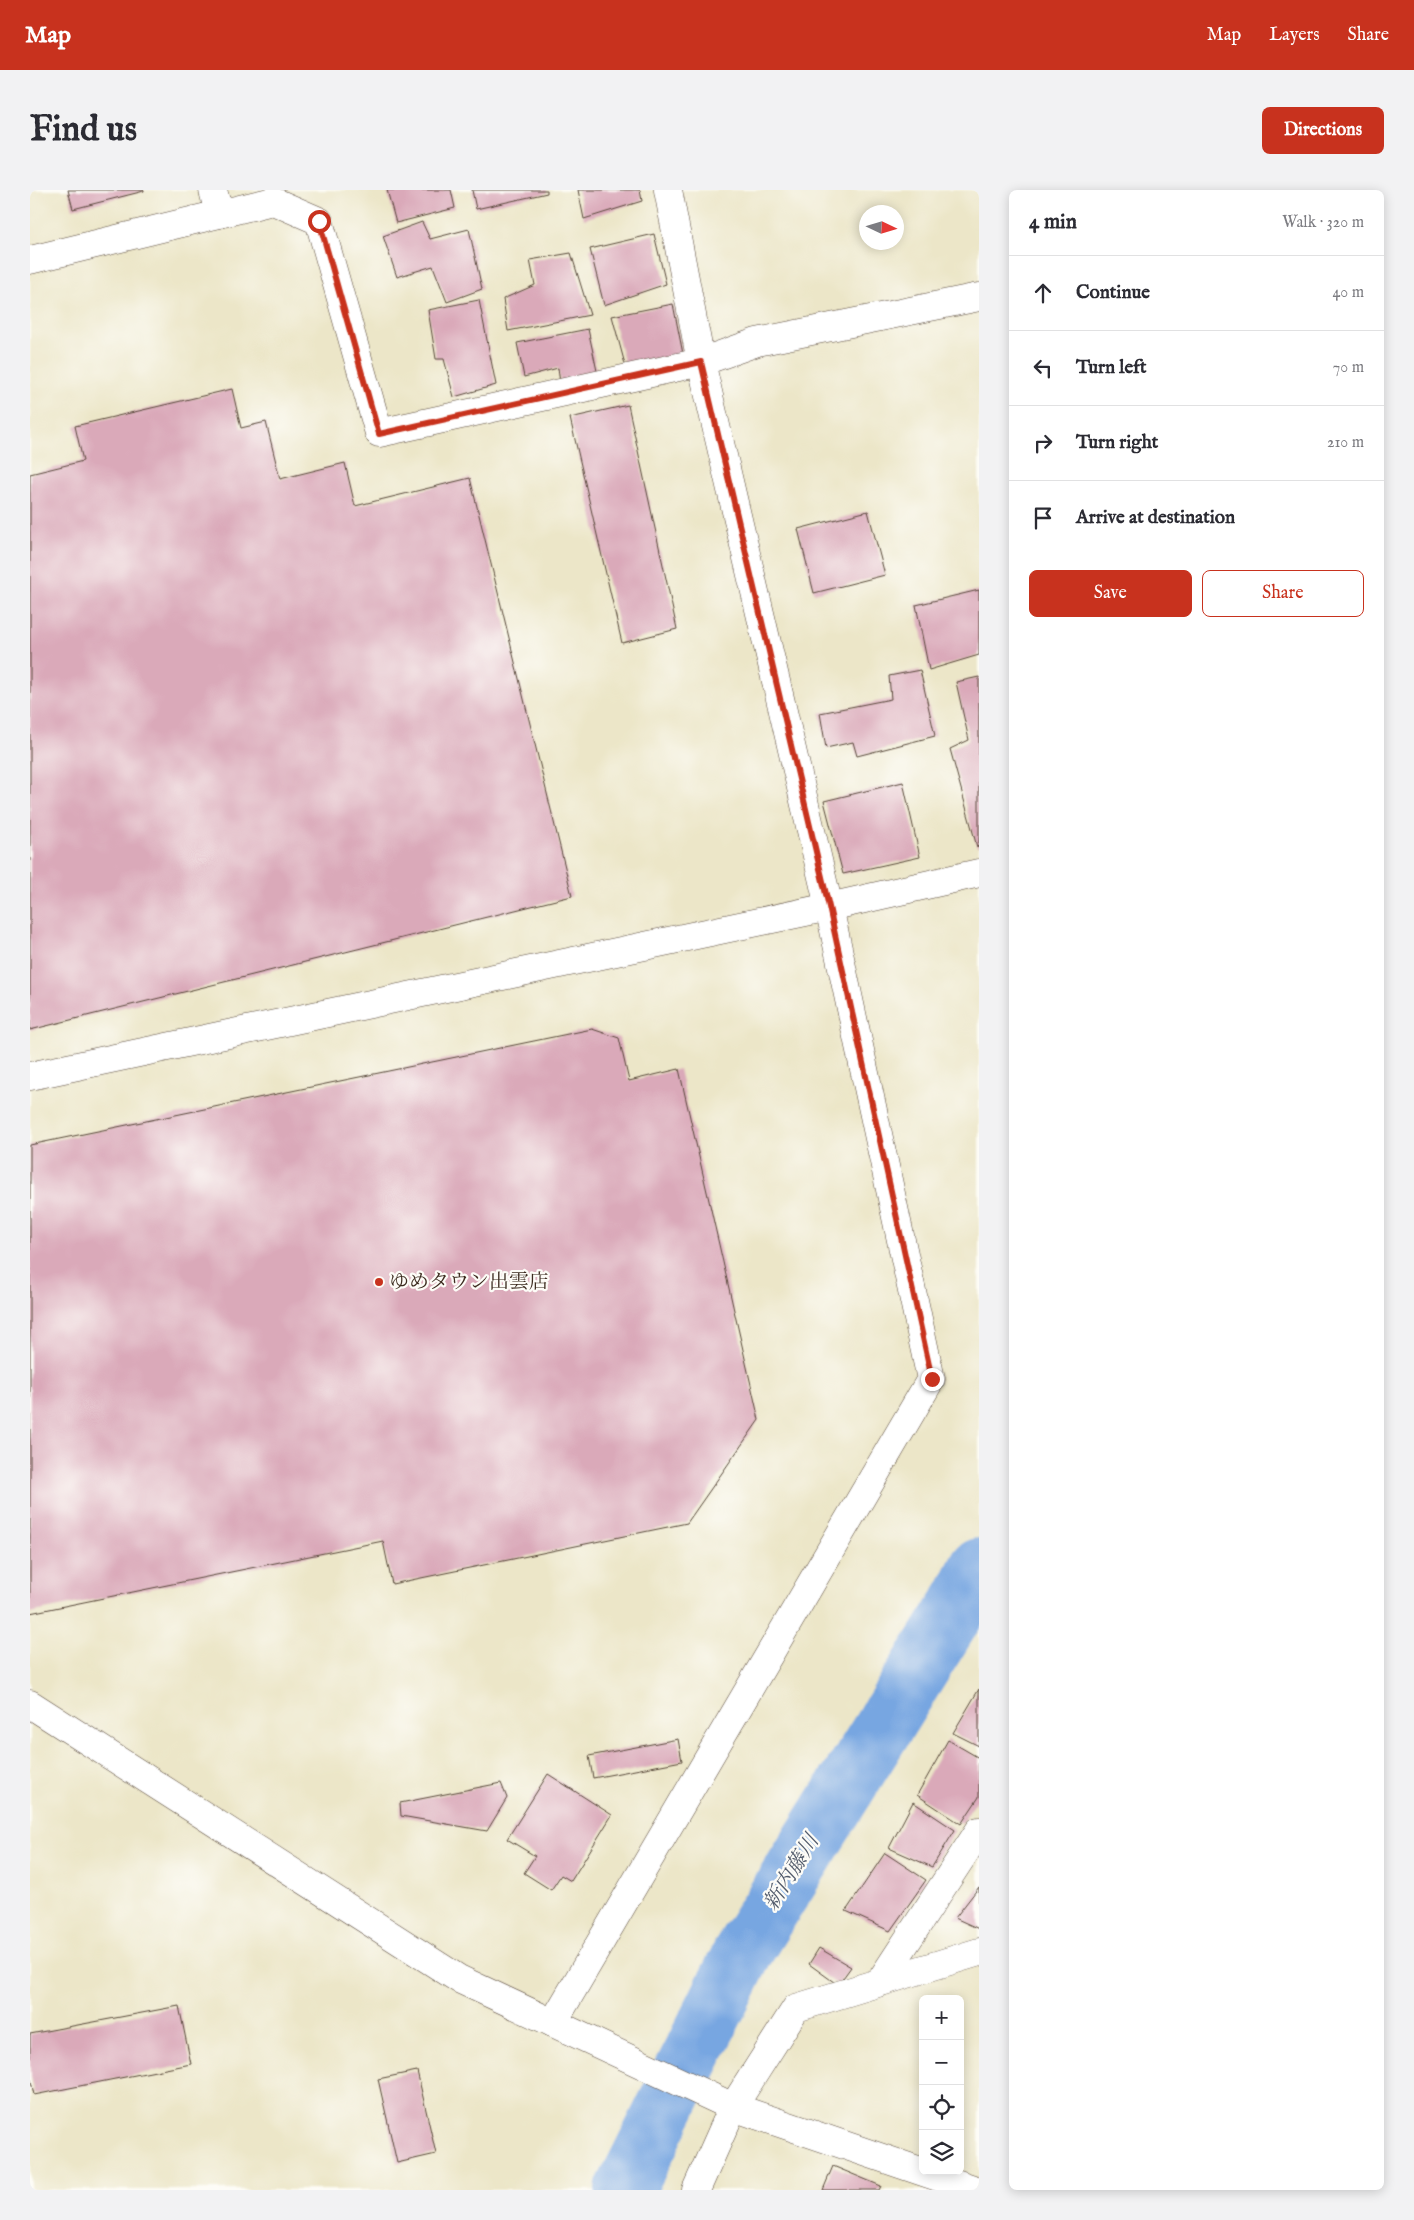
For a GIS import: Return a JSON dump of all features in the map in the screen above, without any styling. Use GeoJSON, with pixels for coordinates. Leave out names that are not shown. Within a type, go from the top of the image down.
{"type":"FeatureCollection","features":[{"type":"Feature","properties":{"kind":"street"},"geometry":{"type":"LineString","coordinates":[[553,2023],[932,1379],[829,907],[701,362],[668,190]]}},
{"type":"Feature","properties":{"kind":"street"},"geometry":{"type":"LineString","coordinates":[[30,260],[216,202],[273,201],[319,221],[379,434],[701,362],[757,342],[979,297]]}},
{"type":"Feature","properties":{"kind":"street"},"geometry":{"type":"LineString","coordinates":[[30,1076],[829,907],[979,873]]}},
{"type":"Feature","properties":{"kind":"street"},"geometry":{"type":"LineString","coordinates":[[30,1704],[459,1979],[733,2107],[976,2190]]}},
{"type":"Feature","properties":{"kind":"street"},"geometry":{"type":"LineString","coordinates":[[880,1982],[979,1831]]}},
{"type":"Feature","properties":{"kind":"street"},"geometry":{"type":"LineString","coordinates":[[696,2190],[733,2107],[796,2008],[979,1952]]}},
{"type":"Feature","properties":{"kind":"building"},"geometry":{"type":"Polygon","coordinates":[[[68,190],[144,190],[144,191],[73,209],[68,190]]]}},
{"type":"Feature","properties":{"kind":"building"},"geometry":{"type":"Polygon","coordinates":[[[387,190],[451,190],[455,208],[396,223],[387,190]]]}},
{"type":"Feature","properties":{"kind":"building"},"geometry":{"type":"Polygon","coordinates":[[[472,190],[547,190],[547,193],[476,209],[472,190]]]}},
{"type":"Feature","properties":{"kind":"building"},"geometry":{"type":"Polygon","coordinates":[[[578,190],[640,190],[642,201],[584,219],[578,190]]]}},
{"type":"Feature","properties":{"kind":"building"},"geometry":{"type":"Polygon","coordinates":[[[422,222],[430,239],[469,229],[482,289],[447,302],[433,266],[397,277],[383,236],[422,222]]]}},
{"type":"Feature","properties":{"kind":"building"},"geometry":{"type":"Polygon","coordinates":[[[654,234],[666,284],[604,305],[590,249],[654,234]]]}},
{"type":"Feature","properties":{"kind":"building"},"geometry":{"type":"Polygon","coordinates":[[[571,253],[590,315],[508,331],[503,299],[535,285],[530,260],[571,253]]]}},
{"type":"Feature","properties":{"kind":"building"},"geometry":{"type":"Polygon","coordinates":[[[479,300],[496,385],[454,397],[444,359],[436,359],[428,310],[479,300]]]}},
{"type":"Feature","properties":{"kind":"building"},"geometry":{"type":"Polygon","coordinates":[[[673,304],[683,354],[626,368],[612,316],[673,304]]]}},
{"type":"Feature","properties":{"kind":"building"},"geometry":{"type":"Polygon","coordinates":[[[588,329],[597,371],[560,383],[558,368],[524,377],[517,343],[588,329]]]}},
{"type":"Feature","properties":{"kind":"building"},"geometry":{"type":"Polygon","coordinates":[[[232,389],[241,428],[266,422],[280,479],[345,463],[355,506],[470,478],[572,896],[30,1030],[30,474],[83,461],[75,426],[232,389]]]}},
{"type":"Feature","properties":{"kind":"building"},"geometry":{"type":"Polygon","coordinates":[[[628,405],[677,629],[622,643],[570,418],[628,405]]]}},
{"type":"Feature","properties":{"kind":"building"},"geometry":{"type":"Polygon","coordinates":[[[868,511],[885,575],[814,593],[798,529],[868,511]]]}},
{"type":"Feature","properties":{"kind":"building"},"geometry":{"type":"Polygon","coordinates":[[[979,590],[979,655],[929,670],[916,605],[979,590]]]}},
{"type":"Feature","properties":{"kind":"building"},"geometry":{"type":"Polygon","coordinates":[[[920,670],[935,736],[857,756],[853,742],[826,748],[820,713],[891,699],[889,676],[920,670]]]}},
{"type":"Feature","properties":{"kind":"building"},"geometry":{"type":"Polygon","coordinates":[[[979,677],[979,846],[977,847],[950,749],[969,740],[956,682],[979,677]]]}},
{"type":"Feature","properties":{"kind":"building"},"geometry":{"type":"Polygon","coordinates":[[[903,782],[920,857],[843,874],[824,801],[903,782]]]}},
{"type":"Feature","properties":{"kind":"building","name":"ゆめタウン出雲店"},"geometry":{"type":"Polygon","coordinates":[[[592,1029],[619,1038],[629,1081],[679,1069],[759,1420],[687,1523],[392,1584],[383,1541],[30,1613],[30,1145],[592,1029]]]}},
{"type":"Feature","properties":{"kind":"building"},"geometry":{"type":"Polygon","coordinates":[[[979,1689],[979,1746],[953,1733],[979,1689]]]}},
{"type":"Feature","properties":{"kind":"building"},"geometry":{"type":"Polygon","coordinates":[[[678,1739],[682,1761],[593,1778],[589,1756],[678,1739]]]}},
{"type":"Feature","properties":{"kind":"building"},"geometry":{"type":"Polygon","coordinates":[[[948,1740],[979,1758],[979,1797],[961,1824],[917,1795],[948,1740]]]}},
{"type":"Feature","properties":{"kind":"building"},"geometry":{"type":"Polygon","coordinates":[[[548,1774],[612,1815],[571,1881],[561,1875],[551,1890],[524,1873],[535,1856],[507,1839],[548,1774]]]}},
{"type":"Feature","properties":{"kind":"building"},"geometry":{"type":"Polygon","coordinates":[[[501,1783],[507,1798],[487,1831],[401,1816],[400,1803],[501,1783]]]}},
{"type":"Feature","properties":{"kind":"building"},"geometry":{"type":"Polygon","coordinates":[[[913,1802],[955,1830],[932,1867],[889,1848],[913,1802]]]}},
{"type":"Feature","properties":{"kind":"building"},"geometry":{"type":"Polygon","coordinates":[[[885,1853],[926,1880],[890,1931],[846,1911],[885,1853]]]}},
{"type":"Feature","properties":{"kind":"building"},"geometry":{"type":"Polygon","coordinates":[[[979,1887],[979,1929],[955,1918],[979,1887]]]}},
{"type":"Feature","properties":{"kind":"building"},"geometry":{"type":"Polygon","coordinates":[[[819,1948],[851,1967],[838,1985],[809,1964],[819,1948]]]}},
{"type":"Feature","properties":{"kind":"building"},"geometry":{"type":"Polygon","coordinates":[[[179,2006],[191,2064],[34,2095],[30,2076],[30,2034],[179,2006]]]}},
{"type":"Feature","properties":{"kind":"building"},"geometry":{"type":"Polygon","coordinates":[[[417,2071],[436,2154],[397,2163],[378,2079],[417,2071]]]}},
{"type":"Feature","properties":{"kind":"building"},"geometry":{"type":"Polygon","coordinates":[[[833,2166],[881,2186],[879,2190],[823,2190],[833,2166]]]}},
{"type":"Feature","properties":{"kind":"waterway","name":"新内藤川"},"geometry":{"type":"LineString","coordinates":[[625,2190],[743,1952],[965,1596],[979,1568]]}},
{"type":"Feature","properties":{"kind":"place","name":"ゆめタウン出雲店"},"geometry":{"type":"Point","coordinates":[379,1282]}},
{"type":"Feature","properties":{"kind":"route"},"geometry":{"type":"LineString","coordinates":[[319,221],[379,434],[701,362],[829,907],[932,1379]]}}]}
